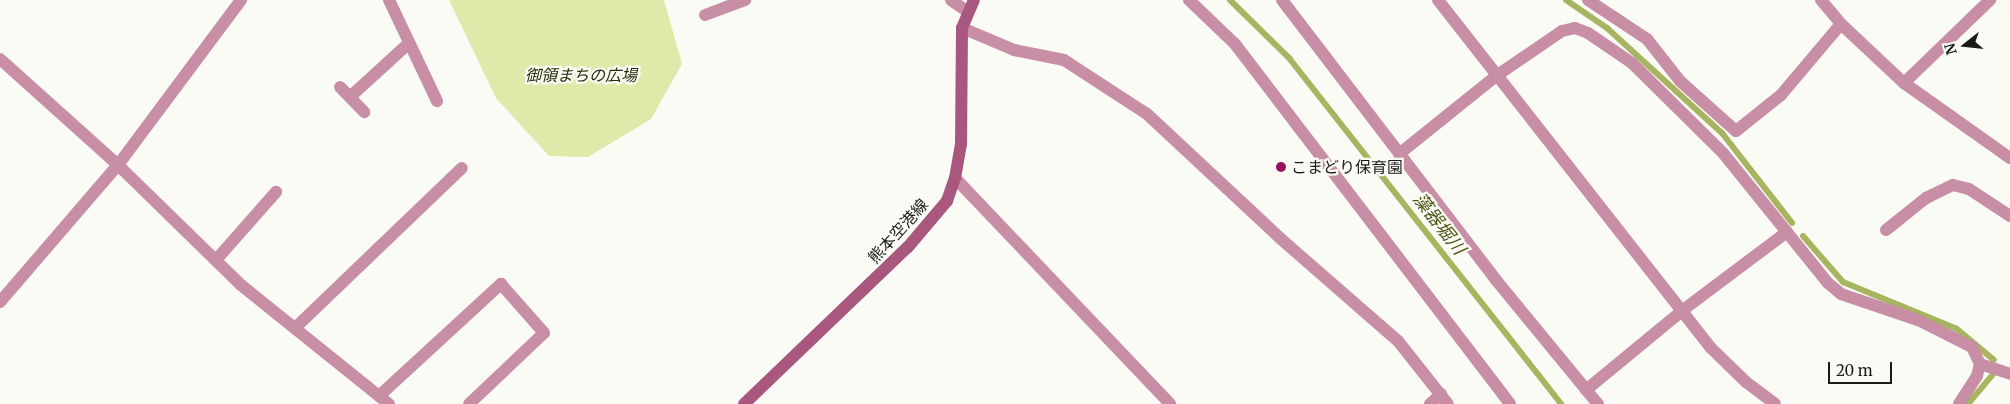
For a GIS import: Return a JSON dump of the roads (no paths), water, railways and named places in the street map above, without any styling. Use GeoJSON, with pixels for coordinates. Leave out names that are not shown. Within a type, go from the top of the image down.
{"type":"FeatureCollection","features":[{"type":"Feature","properties":{"kind":"main road","name":"熊本空港線"},"geometry":{"type":"LineString","coordinates":[[746,403],[908,247],[947,201],[955,178],[961,144],[962,28],[974,0]]}},
{"type":"Feature","properties":{"kind":"street"},"geometry":{"type":"LineString","coordinates":[[0,302],[118,165],[241,0]]}},
{"type":"Feature","properties":{"kind":"street"},"geometry":{"type":"LineString","coordinates":[[389,0],[437,101]]}},
{"type":"Feature","properties":{"kind":"street"},"geometry":{"type":"LineString","coordinates":[[705,15],[746,0]]}},
{"type":"Feature","properties":{"kind":"street"},"geometry":{"type":"LineString","coordinates":[[951,0],[968,12]]}},
{"type":"Feature","properties":{"kind":"street"},"geometry":{"type":"LineString","coordinates":[[1189,0],[1235,44],[1510,404]]}},
{"type":"Feature","properties":{"kind":"street"},"geometry":{"type":"LineString","coordinates":[[1282,0],[1400,154],[1598,404]]}},
{"type":"Feature","properties":{"kind":"street"},"geometry":{"type":"LineString","coordinates":[[1438,0],[1496,76],[1728,366],[1775,404]]}},
{"type":"Feature","properties":{"kind":"street"},"geometry":{"type":"LineString","coordinates":[[1588,0],[1647,39],[1680,81],[1736,131],[1781,96],[1841,24]]}},
{"type":"Feature","properties":{"kind":"street"},"geometry":{"type":"LineString","coordinates":[[1821,0],[1841,24],[1904,83],[2010,158]]}},
{"type":"Feature","properties":{"kind":"street"},"geometry":{"type":"LineString","coordinates":[[1904,83],[1990,0]]}},
{"type":"Feature","properties":{"kind":"street"},"geometry":{"type":"LineString","coordinates":[[962,28],[1014,50],[1064,60],[1147,114],[1281,239],[1398,341],[1445,399],[1430,404]]}},
{"type":"Feature","properties":{"kind":"street"},"geometry":{"type":"LineString","coordinates":[[1400,154],[1496,76],[1562,31],[1575,28],[1588,33],[1632,63],[1723,153],[1787,232],[1841,294],[1944,331],[1972,347],[1980,364],[1977,376],[1959,404]]}},
{"type":"Feature","properties":{"kind":"street"},"geometry":{"type":"LineString","coordinates":[[351,96],[410,43]]}},
{"type":"Feature","properties":{"kind":"street"},"geometry":{"type":"LineString","coordinates":[[0,59],[118,165],[216,260],[295,328],[384,400],[501,284],[544,333],[469,404]]}},
{"type":"Feature","properties":{"kind":"street"},"geometry":{"type":"LineString","coordinates":[[340,87],[351,96],[364,112]]}},
{"type":"Feature","properties":{"kind":"street"},"geometry":{"type":"LineString","coordinates":[[295,328],[462,168]]}},
{"type":"Feature","properties":{"kind":"street"},"geometry":{"type":"LineString","coordinates":[[955,178],[1170,404]]}},
{"type":"Feature","properties":{"kind":"street"},"geometry":{"type":"LineString","coordinates":[[1886,230],[1926,198],[1953,185],[1969,189],[2010,216]]}},
{"type":"Feature","properties":{"kind":"street"},"geometry":{"type":"LineString","coordinates":[[216,260],[276,192]]}},
{"type":"Feature","properties":{"kind":"street"},"geometry":{"type":"LineString","coordinates":[[1586,390],[1683,310],[1787,232]]}},
{"type":"Feature","properties":{"kind":"street"},"geometry":{"type":"LineString","coordinates":[[1980,364],[2010,374]]}},
{"type":"Feature","properties":{"kind":"waterway","name":"藻器堀川"},"geometry":{"type":"LineString","coordinates":[[1230,0],[1289,58],[1561,404]]}},
{"type":"Feature","properties":{"kind":"waterway"},"geometry":{"type":"LineString","coordinates":[[1566,0],[1607,28],[1722,133],[1792,223]]}},
{"type":"Feature","properties":{"kind":"waterway"},"geometry":{"type":"LineString","coordinates":[[1803,236],[1843,282],[1957,329],[1994,360]]}},
{"type":"Feature","properties":{"kind":"waterway"},"geometry":{"type":"LineString","coordinates":[[1968,404],[1994,373]]}},
{"type":"Feature","properties":{"kind":"place","name":"こまどり保育園"},"geometry":{"type":"Point","coordinates":[1281,167]}},
{"type":"Feature","properties":{"kind":"park label","name":"御領まちの広場"},"geometry":{"type":"Point","coordinates":[581,75]}}]}
